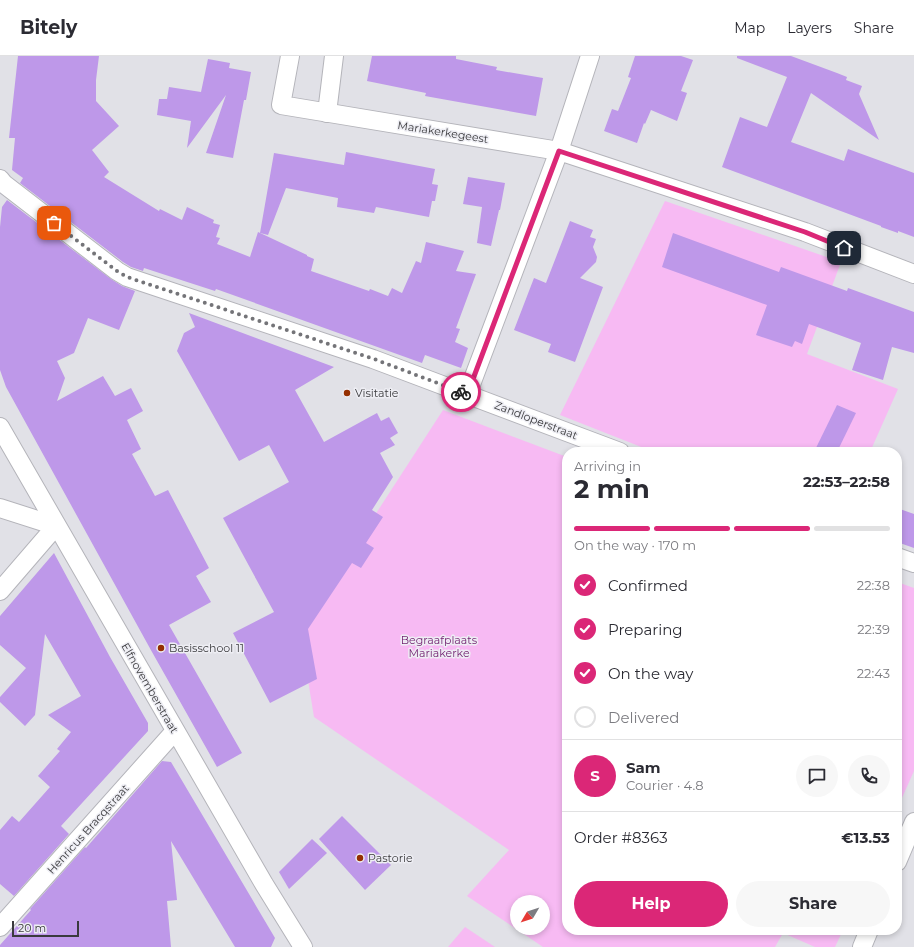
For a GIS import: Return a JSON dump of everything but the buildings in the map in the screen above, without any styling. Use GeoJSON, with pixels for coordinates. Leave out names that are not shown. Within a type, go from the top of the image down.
{"type":"FeatureCollection","features":[{"type":"Feature","properties":{"kind":"street","name":"Mariakerkegeest"},"geometry":{"type":"LineString","coordinates":[[290,56],[281,105],[559,151],[805,232],[914,274]]}},
{"type":"Feature","properties":{"kind":"street"},"geometry":{"type":"LineString","coordinates":[[326,113],[334,56]]}},
{"type":"Feature","properties":{"kind":"street"},"geometry":{"type":"LineString","coordinates":[[467,395],[559,151],[590,56]]}},
{"type":"Feature","properties":{"kind":"street","name":"Zandloperstraat"},"geometry":{"type":"LineString","coordinates":[[0,179],[10,189],[110,266],[127,277],[374,359],[607,447]]}},
{"type":"Feature","properties":{"kind":"street","name":"Elfnovemberstraat"},"geometry":{"type":"LineString","coordinates":[[0,427],[264,884],[303,947]]}},
{"type":"Feature","properties":{"kind":"street"},"geometry":{"type":"LineString","coordinates":[[0,508],[56,526],[0,590]]}},
{"type":"Feature","properties":{"kind":"street"},"geometry":{"type":"LineString","coordinates":[[902,559],[914,563]]}},
{"type":"Feature","properties":{"kind":"street","name":"Henricus Bracqstraat"},"geometry":{"type":"LineString","coordinates":[[0,927],[176,731]]}},
{"type":"Feature","properties":{"kind":"street"},"geometry":{"type":"LineString","coordinates":[[902,850],[914,822]]}},
{"type":"Feature","properties":{"kind":"street"},"geometry":{"type":"LineString","coordinates":[[862,947],[867,935]]}},
{"type":"Feature","properties":{"kind":"green space"},"geometry":{"type":"Polygon","coordinates":[[[665,201],[841,262],[807,354],[898,389],[872,447],[641,447],[560,415],[665,201]]]}},
{"type":"Feature","properties":{"kind":"green space","name":"Begraafplaats Mariakerke"},"geometry":{"type":"Polygon","coordinates":[[[443,410],[562,455],[562,935],[782,935],[775,947],[543,947],[525,935],[550,935],[550,895],[510,895],[510,925],[467,896],[509,850],[314,717],[299,625],[375,515],[443,410]]]}},
{"type":"Feature","properties":{"kind":"green space"},"geometry":{"type":"Polygon","coordinates":[[[902,584],[914,588],[914,771],[902,798],[902,584]]]}},
{"type":"Feature","properties":{"kind":"green space"},"geometry":{"type":"Polygon","coordinates":[[[465,927],[495,947],[448,947],[465,927]]]}},
{"type":"Feature","properties":{"kind":"green space","name":"Begraafplaats Mariakerke"},"geometry":{"type":"Polygon","coordinates":[[[788,935],[841,935],[835,947],[815,947],[788,935]]]}},
{"type":"Feature","properties":{"kind":"way so far"},"geometry":{"type":"LineString","coordinates":[[54,223],[127,277],[374,359],[461,392]]}},
{"type":"Feature","properties":{"kind":"place","name":"Visitatie"},"geometry":{"type":"Point","coordinates":[347,393]}},
{"type":"Feature","properties":{"kind":"place","name":"Basisschool 11"},"geometry":{"type":"Point","coordinates":[161,648]}},
{"type":"Feature","properties":{"kind":"place","name":"Pastorie"},"geometry":{"type":"Point","coordinates":[360,858]}},
{"type":"Feature","properties":{"kind":"route"},"geometry":{"type":"LineString","coordinates":[[461,392],[467,395],[559,151],[805,232],[844,248]]}}]}
